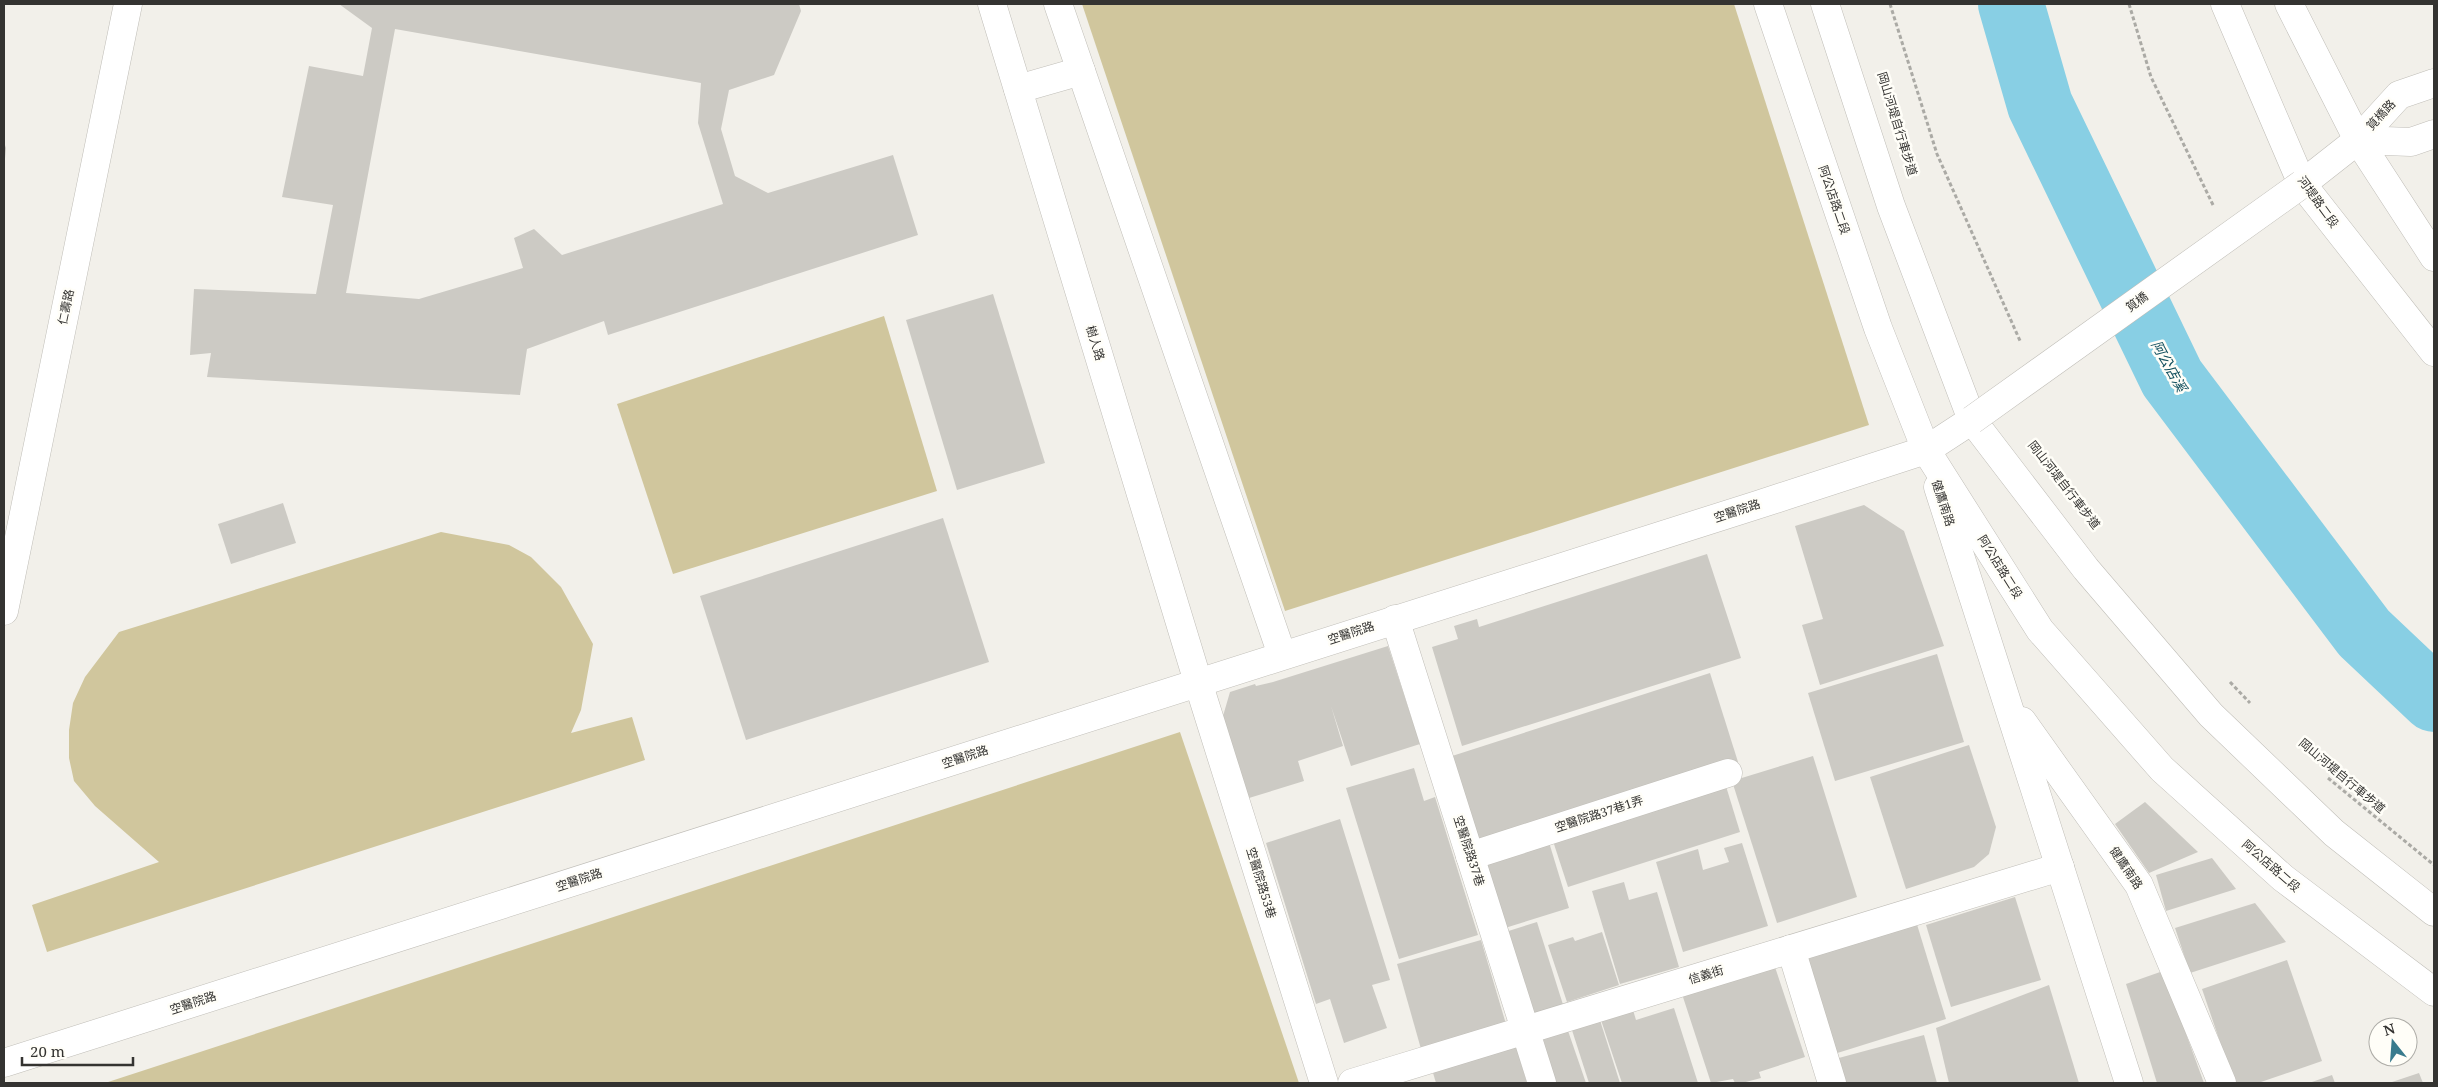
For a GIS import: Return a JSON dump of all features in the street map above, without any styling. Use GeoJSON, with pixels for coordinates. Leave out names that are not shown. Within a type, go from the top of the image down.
{"type":"FeatureCollection","features":[{"type":"Feature","properties":{"kind":"street","name":"仁壽路"},"geometry":{"type":"LineString","coordinates":[[4,611],[128,4]]}},
{"type":"Feature","properties":{"kind":"street","name":"樹人路"},"geometry":{"type":"LineString","coordinates":[[992,4],[1198,682]]}},
{"type":"Feature","properties":{"kind":"street"},"geometry":{"type":"LineString","coordinates":[[1058,4],[1282,655]]}},
{"type":"Feature","properties":{"kind":"street","name":"阿公店路二段"},"geometry":{"type":"LineString","coordinates":[[1768,4],[1878,328],[1926,450],[2040,630],[2162,769],[2283,878],[2434,992]]}},
{"type":"Feature","properties":{"kind":"street"},"geometry":{"type":"LineString","coordinates":[[1825,4],[1891,206],[1972,420],[2086,569],[2211,715],[2334,833],[2434,912]]}},
{"type":"Feature","properties":{"kind":"street","name":"河堤路二段"},"geometry":{"type":"LineString","coordinates":[[2225,4],[2302,184],[2434,352]]}},
{"type":"Feature","properties":{"kind":"street"},"geometry":{"type":"LineString","coordinates":[[2289,4],[2358,140],[2434,257]]}},
{"type":"Feature","properties":{"kind":"street"},"geometry":{"type":"LineString","coordinates":[[1018,89],[1081,70]]}},
{"type":"Feature","properties":{"kind":"street","name":"筧橋路"},"geometry":{"type":"LineString","coordinates":[[2302,184],[2358,140],[2399,95],[2434,83]]}},
{"type":"Feature","properties":{"kind":"street","name":"筧橋路"},"geometry":{"type":"LineString","coordinates":[[2358,140],[2411,142],[2434,134]]}},
{"type":"Feature","properties":{"kind":"street","name":"筧橋"},"geometry":{"type":"LineString","coordinates":[[1926,450],[1972,420],[2302,184]]}},
{"type":"Feature","properties":{"kind":"street","name":"空醫院路"},"geometry":{"type":"LineString","coordinates":[[4,1064],[1926,450]]}},
{"type":"Feature","properties":{"kind":"street","name":"健鷹南路"},"geometry":{"type":"LineString","coordinates":[[1926,450],[2129,1083]]}},
{"type":"Feature","properties":{"kind":"street","name":"空醫院路37巷"},"geometry":{"type":"LineString","coordinates":[[1395,619],[1542,1083]]}},
{"type":"Feature","properties":{"kind":"street","name":"空醫院路53巷"},"geometry":{"type":"LineString","coordinates":[[1198,682],[1324,1083]]}},
{"type":"Feature","properties":{"kind":"street","name":"健鷹南路"},"geometry":{"type":"LineString","coordinates":[[2006,699],[2140,885],[2222,1083]]}},
{"type":"Feature","properties":{"kind":"street","name":"空醫院路37巷1弄"},"geometry":{"type":"LineString","coordinates":[[1470,856],[1728,773]]}},
{"type":"Feature","properties":{"kind":"street","name":"信義街"},"geometry":{"type":"LineString","coordinates":[[1352,1083],[2060,867]]}},
{"type":"Feature","properties":{"kind":"street"},"geometry":{"type":"LineString","coordinates":[[1791,949],[1832,1083]]}},
{"type":"Feature","properties":{"kind":"path"},"geometry":{"type":"LineString","coordinates":[[1890,4],[1937,154],[1986,269],[2023,347]]}},
{"type":"Feature","properties":{"kind":"path"},"geometry":{"type":"LineString","coordinates":[[2129,4],[2151,77],[2213,207],[2220,202]]}},
{"type":"Feature","properties":{"kind":"path"},"geometry":{"type":"LineString","coordinates":[[2229,681],[2257,710]]}},
{"type":"Feature","properties":{"kind":"path","name":"岡山河堤自行車步道"},"geometry":{"type":"LineString","coordinates":[[2320,772],[2434,865]]}},
{"type":"Feature","properties":{"kind":"shaded area"},"geometry":{"type":"Polygon","coordinates":[[[1082,4],[1734,4],[1869,425],[1285,611],[1082,4]]]}},
{"type":"Feature","properties":{"kind":"shaded area"},"geometry":{"type":"Polygon","coordinates":[[[884,316],[937,491],[673,574],[617,404],[884,316]]]}},
{"type":"Feature","properties":{"kind":"shaded area"},"geometry":{"type":"Polygon","coordinates":[[[441,532],[509,545],[531,557],[561,587],[593,644],[581,710],[571,733],[632,717],[645,760],[47,952],[32,905],[159,862],[95,806],[74,781],[69,758],[69,730],[73,703],[85,677],[119,632],[441,532]]]}},
{"type":"Feature","properties":{"kind":"shaded area"},"geometry":{"type":"Polygon","coordinates":[[[1180,732],[1299,1083],[105,1083],[1180,732]]]}},
{"type":"Feature","properties":{"kind":"building"},"geometry":{"type":"Polygon","coordinates":[[[339,4],[799,4],[801,11],[774,75],[729,90],[721,129],[735,176],[768,193],[893,155],[918,235],[608,335],[604,321],[527,349],[520,395],[207,377],[211,353],[190,355],[194,289],[316,294],[333,205],[282,197],[309,66],[363,76],[372,28],[339,4]],[[395,29],[346,293],[419,299],[523,268],[514,238],[534,229],[562,255],[723,204],[698,123],[701,83],[395,29]]]}},
{"type":"Feature","properties":{"kind":"building"},"geometry":{"type":"Polygon","coordinates":[[[4,142],[6,148],[5,159],[4,159],[4,142]]]}},
{"type":"Feature","properties":{"kind":"building"},"geometry":{"type":"Polygon","coordinates":[[[993,294],[1045,463],[957,490],[906,320],[993,294]]]}},
{"type":"Feature","properties":{"kind":"building"},"geometry":{"type":"Polygon","coordinates":[[[283,503],[296,543],[231,564],[218,524],[283,503]]]}},
{"type":"Feature","properties":{"kind":"building"},"geometry":{"type":"Polygon","coordinates":[[[1864,505],[1904,531],[1944,646],[1820,685],[1802,625],[1823,619],[1795,526],[1864,505]]]}},
{"type":"Feature","properties":{"kind":"building"},"geometry":{"type":"Polygon","coordinates":[[[943,518],[989,662],[746,740],[700,596],[943,518]]]}},
{"type":"Feature","properties":{"kind":"building"},"geometry":{"type":"Polygon","coordinates":[[[1707,554],[1741,658],[1462,746],[1432,647],[1458,639],[1454,626],[1477,619],[1479,627],[1707,554]]]}},
{"type":"Feature","properties":{"kind":"building"},"geometry":{"type":"Polygon","coordinates":[[[1388,646],[1420,744],[1351,766],[1331,706],[1343,746],[1298,761],[1304,781],[1249,798],[1223,716],[1230,692],[1255,684],[1256,686],[1273,682],[1388,646]]]}},
{"type":"Feature","properties":{"kind":"building"},"geometry":{"type":"Polygon","coordinates":[[[1937,654],[1964,742],[1835,781],[1808,693],[1937,654]]]}},
{"type":"Feature","properties":{"kind":"building"},"geometry":{"type":"Polygon","coordinates":[[[1710,673],[1738,762],[1477,845],[1449,757],[1710,673]]]}},
{"type":"Feature","properties":{"kind":"building"},"geometry":{"type":"Polygon","coordinates":[[[1969,745],[1996,827],[1989,854],[1974,867],[1906,889],[1870,777],[1969,745]]]}},
{"type":"Feature","properties":{"kind":"building"},"geometry":{"type":"Polygon","coordinates":[[[1813,756],[1857,897],[1777,923],[1732,781],[1813,756]]]}},
{"type":"Feature","properties":{"kind":"building"},"geometry":{"type":"Polygon","coordinates":[[[1414,768],[1424,801],[1435,797],[1478,935],[1399,959],[1346,788],[1414,768]]]}},
{"type":"Feature","properties":{"kind":"building"},"geometry":{"type":"Polygon","coordinates":[[[1725,783],[1740,832],[1568,887],[1552,838],[1725,783]]]}},
{"type":"Feature","properties":{"kind":"building"},"geometry":{"type":"Polygon","coordinates":[[[2145,802],[2198,852],[2149,873],[2115,824],[2145,802]]]}},
{"type":"Feature","properties":{"kind":"building"},"geometry":{"type":"Polygon","coordinates":[[[1340,819],[1390,980],[1372,985],[1387,1028],[1344,1043],[1330,999],[1316,1004],[1266,843],[1340,819]]]}},
{"type":"Feature","properties":{"kind":"building"},"geometry":{"type":"Polygon","coordinates":[[[1548,839],[1569,908],[1505,928],[1484,859],[1548,839]]]}},
{"type":"Feature","properties":{"kind":"building"},"geometry":{"type":"Polygon","coordinates":[[[1742,843],[1768,926],[1683,952],[1656,862],[1698,849],[1703,870],[1729,862],[1724,848],[1742,843]]]}},
{"type":"Feature","properties":{"kind":"building"},"geometry":{"type":"Polygon","coordinates":[[[2212,858],[2236,889],[2166,911],[2156,875],[2212,858]]]}},
{"type":"Feature","properties":{"kind":"building"},"geometry":{"type":"Polygon","coordinates":[[[1624,882],[1629,900],[1657,892],[1679,967],[1620,984],[1592,891],[1624,882]]]}},
{"type":"Feature","properties":{"kind":"building"},"geometry":{"type":"Polygon","coordinates":[[[2015,897],[2041,980],[1951,1007],[1926,925],[2015,897]]]}},
{"type":"Feature","properties":{"kind":"building"},"geometry":{"type":"Polygon","coordinates":[[[2255,903],[2286,942],[2190,973],[2175,928],[2255,903]]]}},
{"type":"Feature","properties":{"kind":"building"},"geometry":{"type":"Polygon","coordinates":[[[1915,918],[1946,1019],[1831,1055],[1800,955],[1915,918]]]}},
{"type":"Feature","properties":{"kind":"building"},"geometry":{"type":"Polygon","coordinates":[[[1537,922],[1565,1011],[1530,1022],[1502,933],[1537,922]]]}},
{"type":"Feature","properties":{"kind":"building"},"geometry":{"type":"Polygon","coordinates":[[[1602,932],[1619,985],[1567,1002],[1548,945],[1573,937],[1575,941],[1602,932]]]}},
{"type":"Feature","properties":{"kind":"building"},"geometry":{"type":"Polygon","coordinates":[[[1481,940],[1506,1024],[1421,1049],[1397,964],[1481,940]]]}},
{"type":"Feature","properties":{"kind":"building"},"geometry":{"type":"Polygon","coordinates":[[[2287,960],[2322,1061],[2258,1083],[2234,1083],[2202,989],[2287,960]]]}},
{"type":"Feature","properties":{"kind":"building"},"geometry":{"type":"Polygon","coordinates":[[[1774,964],[1805,1057],[1759,1072],[1761,1078],[1742,1083],[1735,1083],[1733,1079],[1711,1083],[1682,994],[1774,964]]]}},
{"type":"Feature","properties":{"kind":"building"},"geometry":{"type":"Polygon","coordinates":[[[2163,971],[2204,1083],[2157,1083],[2126,984],[2163,971]]]}},
{"type":"Feature","properties":{"kind":"building"},"geometry":{"type":"Polygon","coordinates":[[[2049,985],[2079,1083],[1949,1083],[1936,1028],[2049,985]]]}},
{"type":"Feature","properties":{"kind":"building"},"geometry":{"type":"Polygon","coordinates":[[[1674,1008],[1698,1083],[1622,1083],[1601,1020],[1633,1010],[1636,1020],[1674,1008]]]}},
{"type":"Feature","properties":{"kind":"building"},"geometry":{"type":"Polygon","coordinates":[[[1598,1014],[1620,1083],[1589,1083],[1570,1024],[1598,1014]]]}},
{"type":"Feature","properties":{"kind":"building"},"geometry":{"type":"Polygon","coordinates":[[[1566,1025],[1586,1083],[1549,1083],[1533,1036],[1566,1025]]]}},
{"type":"Feature","properties":{"kind":"building"},"geometry":{"type":"Polygon","coordinates":[[[1924,1035],[1937,1083],[1842,1083],[1835,1059],[1924,1035]]]}},
{"type":"Feature","properties":{"kind":"building"},"geometry":{"type":"Polygon","coordinates":[[[1514,1040],[1527,1083],[1436,1083],[1431,1066],[1514,1040]]]}},
{"type":"Feature","properties":{"kind":"building"},"geometry":{"type":"Polygon","coordinates":[[[2419,1073],[2423,1083],[2389,1083],[2419,1073]]]}},
{"type":"Feature","properties":{"kind":"building"},"geometry":{"type":"Polygon","coordinates":[[[2332,1075],[2335,1083],[2309,1083],[2332,1075]]]}},
{"type":"Feature","properties":{"kind":"waterway","name":"阿公店溪"},"geometry":{"type":"LineString","coordinates":[[2011,4],[2040,105],[2172,378],[2364,633],[2434,699]]}}]}
